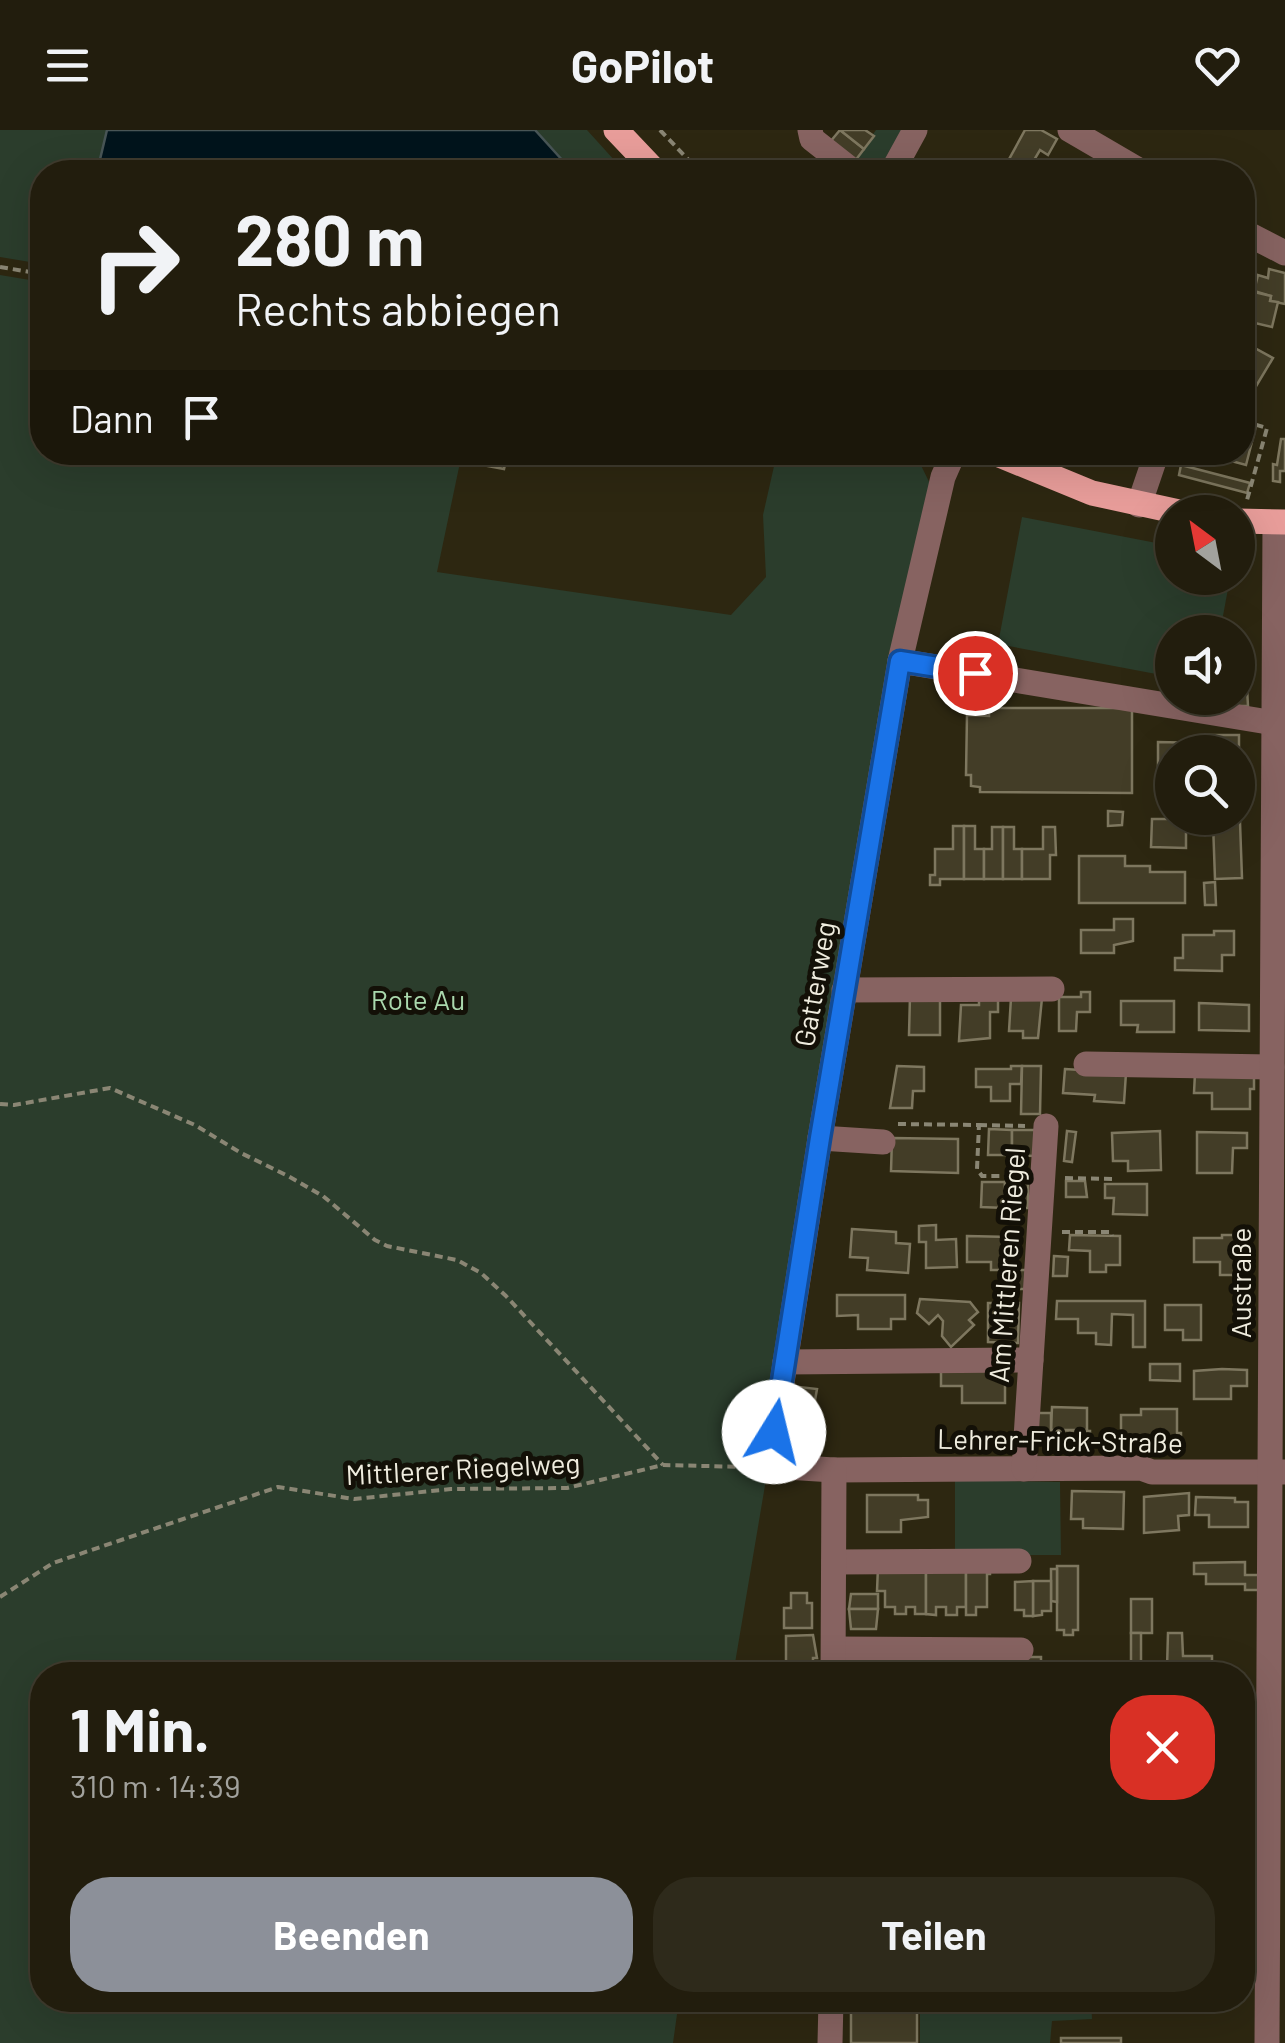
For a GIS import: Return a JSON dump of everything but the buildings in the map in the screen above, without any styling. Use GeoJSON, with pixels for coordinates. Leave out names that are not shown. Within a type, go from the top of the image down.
{"type":"FeatureCollection","features":[{"type":"Feature","properties":{"kind":"main road"},"geometry":{"type":"LineString","coordinates":[[616,130],[645,160]]}},
{"type":"Feature","properties":{"kind":"main road"},"geometry":{"type":"LineString","coordinates":[[1022,465],[1064,483],[1117,488],[1139,505],[1155,506]]}},
{"type":"Feature","properties":{"kind":"main road"},"geometry":{"type":"LineString","coordinates":[[1255,517],[1280,523]]}},
{"type":"Feature","properties":{"kind":"street"},"geometry":{"type":"LineString","coordinates":[[810,130],[819,146],[838,160]]}},
{"type":"Feature","properties":{"kind":"street"},"geometry":{"type":"LineString","coordinates":[[899,160],[916,130]]}},
{"type":"Feature","properties":{"kind":"street"},"geometry":{"type":"LineString","coordinates":[[1070,130],[1121,160]]}},
{"type":"Feature","properties":{"kind":"street"},"geometry":{"type":"LineString","coordinates":[[1255,237],[1285,252]]}},
{"type":"Feature","properties":{"kind":"street","name":"Gatterweg"},"geometry":{"type":"LineString","coordinates":[[769,1466],[900,661],[914,627],[952,484],[953,465]]}},
{"type":"Feature","properties":{"kind":"street"},"geometry":{"type":"LineString","coordinates":[[1139,505],[1153,465]]}},
{"type":"Feature","properties":{"kind":"street","name":"Austraße"},"geometry":{"type":"LineString","coordinates":[[1267,2043],[1276,1973],[1255,1880],[1277,1835],[1274,1692],[1278,1174],[1272,1067],[1274,723],[1280,523]]}},
{"type":"Feature","properties":{"kind":"street"},"geometry":{"type":"LineString","coordinates":[[900,661],[1274,723]]}},
{"type":"Feature","properties":{"kind":"street"},"geometry":{"type":"LineString","coordinates":[[844,990],[1052,990]]}},
{"type":"Feature","properties":{"kind":"street"},"geometry":{"type":"LineString","coordinates":[[1086,1064],[1272,1067]]}},
{"type":"Feature","properties":{"kind":"street","name":"Am Mittleren Riegel"},"geometry":{"type":"LineString","coordinates":[[1024,1469],[1031,1360],[1053,1182],[1046,1126]]}},
{"type":"Feature","properties":{"kind":"street"},"geometry":{"type":"LineString","coordinates":[[820,1138],[883,1142]]}},
{"type":"Feature","properties":{"kind":"street"},"geometry":{"type":"LineString","coordinates":[[785,1362],[1031,1360]]}},
{"type":"Feature","properties":{"kind":"street"},"geometry":{"type":"LineString","coordinates":[[769,1466],[834,1470],[834,1662],[956,1662],[1020,1650]]}},
{"type":"Feature","properties":{"kind":"street","name":"Lehrer-Frick-Straße"},"geometry":{"type":"LineString","coordinates":[[834,1470],[1278,1472]]}},
{"type":"Feature","properties":{"kind":"street"},"geometry":{"type":"LineString","coordinates":[[834,1562],[1019,1561]]}},
{"type":"Feature","properties":{"kind":"street"},"geometry":{"type":"LineString","coordinates":[[830,2043],[831,2012]]}},
{"type":"Feature","properties":{"kind":"path"},"geometry":{"type":"LineString","coordinates":[[660,130],[689,160]]}},
{"type":"Feature","properties":{"kind":"path"},"geometry":{"type":"LineString","coordinates":[[0,266],[30,272]]}},
{"type":"Feature","properties":{"kind":"path"},"geometry":{"type":"LineString","coordinates":[[1255,424],[1267,428],[1255,462]]}},
{"type":"Feature","properties":{"kind":"path"},"geometry":{"type":"LineString","coordinates":[[1243,495],[1254,465]]}},
{"type":"Feature","properties":{"kind":"path"},"geometry":{"type":"LineString","coordinates":[[0,1104],[110,1088],[195,1125],[288,1176],[323,1196],[364,1232],[387,1246],[457,1260],[481,1273],[663,1465]]}},
{"type":"Feature","properties":{"kind":"path"},"geometry":{"type":"LineString","coordinates":[[883,1142],[883,1132],[895,1124],[1046,1126]]}},
{"type":"Feature","properties":{"kind":"path"},"geometry":{"type":"LineString","coordinates":[[980,1126],[977,1169],[982,1176],[1053,1182],[1062,1178],[1115,1179]]}},
{"type":"Feature","properties":{"kind":"path"},"geometry":{"type":"LineString","coordinates":[[1061,1242],[1062,1230],[1112,1232],[1112,1236]]}},
{"type":"Feature","properties":{"kind":"path","name":"Mittlerer Riegelweg"},"geometry":{"type":"LineString","coordinates":[[0,1596],[53,1563],[278,1486],[354,1498],[451,1489],[566,1488],[663,1465],[723,1469],[769,1466]]}},
{"type":"Feature","properties":{"kind":"green space"},"geometry":{"type":"Polygon","coordinates":[[[0,130],[587,130],[614,160],[30,160],[30,262],[0,257],[0,130]]]}},
{"type":"Feature","properties":{"kind":"green space"},"geometry":{"type":"Polygon","coordinates":[[[876,130],[906,130],[889,160],[856,160],[876,130]]]}},
{"type":"Feature","properties":{"kind":"green space","name":"Rote Au"},"geometry":{"type":"Polygon","coordinates":[[[0,275],[30,280],[30,465],[459,465],[437,572],[731,615],[766,577],[763,515],[774,465],[921,465],[933,490],[735,1662],[30,1662],[30,2012],[677,2012],[673,2043],[0,2043],[0,275]]]}},
{"type":"Feature","properties":{"kind":"green space"},"geometry":{"type":"Polygon","coordinates":[[[1022,517],[1155,543],[1155,595],[1227,595],[1223,615],[1155,615],[1155,674],[998,644],[1022,517]]]}},
{"type":"Feature","properties":{"kind":"green space"},"geometry":{"type":"Polygon","coordinates":[[[955,1480],[1060,1482],[1061,1555],[955,1555],[955,1480]]]}},
{"type":"Feature","properties":{"kind":"green space"},"geometry":{"type":"Polygon","coordinates":[[[1255,1694],[1261,1696],[1261,1753],[1255,1753],[1255,1694]]]}},
{"type":"Feature","properties":{"kind":"green space"},"geometry":{"type":"Polygon","coordinates":[[[920,2012],[1092,2012],[1092,2019],[1052,2021],[1050,2043],[920,2043],[920,2012]]]}},
{"type":"Feature","properties":{"kind":"water"},"geometry":{"type":"Polygon","coordinates":[[[107,130],[535,130],[562,160],[100,160],[107,130]]]}},
{"type":"Feature","properties":{"kind":"route"},"geometry":{"type":"LineString","coordinates":[[774,1432],[900,661],[975,673]]}}]}
